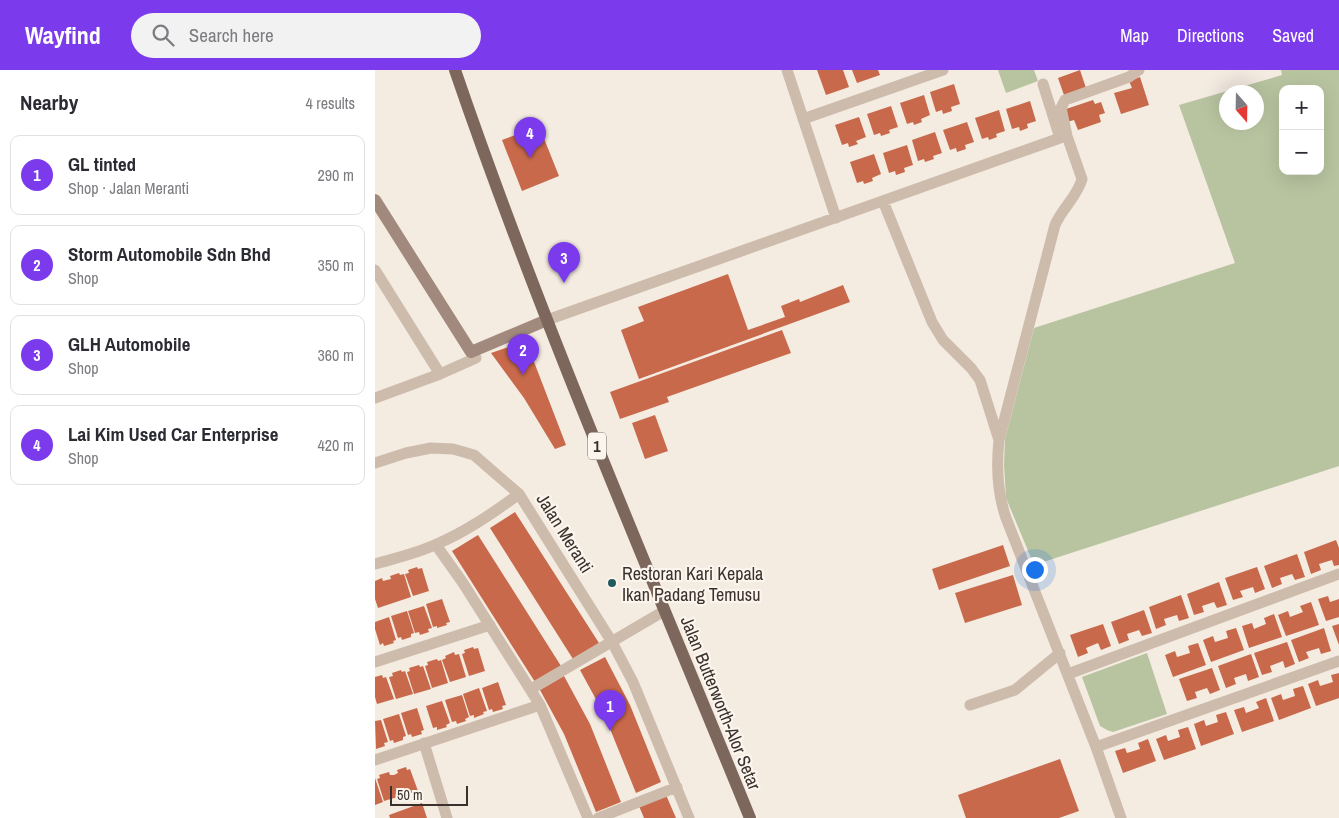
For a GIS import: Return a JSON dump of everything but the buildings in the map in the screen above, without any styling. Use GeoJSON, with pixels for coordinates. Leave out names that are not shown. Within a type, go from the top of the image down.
{"type":"FeatureCollection","features":[{"type":"Feature","properties":{"kind":"main road","name":"Jalan Butterworth-Alor Setar"},"geometry":{"type":"LineString","coordinates":[[455,70],[489,168],[547,320],[664,611],[750,818]]}},
{"type":"Feature","properties":{"kind":"street"},"geometry":{"type":"LineString","coordinates":[[787,70],[836,218]]}},
{"type":"Feature","properties":{"kind":"street"},"geometry":{"type":"LineString","coordinates":[[803,119],[943,70]]}},
{"type":"Feature","properties":{"kind":"street"},"geometry":{"type":"LineString","coordinates":[[1064,137],[1061,108],[1065,100],[1129,77],[1139,70]]}},
{"type":"Feature","properties":{"kind":"street"},"geometry":{"type":"LineString","coordinates":[[1043,84],[1082,179],[1055,225],[999,440],[996,466],[1000,502],[1096,747],[1121,818]]}},
{"type":"Feature","properties":{"kind":"street"},"geometry":{"type":"LineString","coordinates":[[375,200],[471,352],[547,320],[1064,137]]}},
{"type":"Feature","properties":{"kind":"street"},"geometry":{"type":"LineString","coordinates":[[883,201],[932,322],[943,340],[971,368],[980,380],[999,440]]}},
{"type":"Feature","properties":{"kind":"street"},"geometry":{"type":"LineString","coordinates":[[375,270],[380,287],[440,374]]}},
{"type":"Feature","properties":{"kind":"street"},"geometry":{"type":"LineString","coordinates":[[375,398],[440,374],[476,358]]}},
{"type":"Feature","properties":{"kind":"street","name":"Jalan Meranti"},"geometry":{"type":"LineString","coordinates":[[375,462],[431,448],[453,449],[474,454],[519,494],[613,642],[633,682],[689,818]]}},
{"type":"Feature","properties":{"kind":"street"},"geometry":{"type":"LineString","coordinates":[[375,564],[436,545],[483,520],[519,494]]}},
{"type":"Feature","properties":{"kind":"street"},"geometry":{"type":"LineString","coordinates":[[436,545],[490,625],[540,705],[588,818]]}},
{"type":"Feature","properties":{"kind":"street"},"geometry":{"type":"LineString","coordinates":[[1068,674],[1339,574]]}},
{"type":"Feature","properties":{"kind":"street"},"geometry":{"type":"LineString","coordinates":[[531,689],[664,611]]}},
{"type":"Feature","properties":{"kind":"street"},"geometry":{"type":"LineString","coordinates":[[375,662],[490,625]]}},
{"type":"Feature","properties":{"kind":"street"},"geometry":{"type":"LineString","coordinates":[[970,705],[1015,690],[1060,653]]}},
{"type":"Feature","properties":{"kind":"street"},"geometry":{"type":"LineString","coordinates":[[1096,747],[1339,661]]}},
{"type":"Feature","properties":{"kind":"street"},"geometry":{"type":"LineString","coordinates":[[375,760],[540,705]]}},
{"type":"Feature","properties":{"kind":"street"},"geometry":{"type":"LineString","coordinates":[[424,743],[447,818]]}},
{"type":"Feature","properties":{"kind":"street"},"geometry":{"type":"LineString","coordinates":[[598,818],[677,787]]}},
{"type":"Feature","properties":{"kind":"green space"},"geometry":{"type":"Polygon","coordinates":[[[998,70],[1034,70],[1038,81],[1006,93],[998,70]]]}},
{"type":"Feature","properties":{"kind":"green space"},"geometry":{"type":"Polygon","coordinates":[[[1281,70],[1339,70],[1339,466],[1034,565],[1006,498],[1004,465],[1005,439],[1034,328],[1235,263],[1179,105],[1219,93],[1219,130],[1264,130],[1264,85],[1248,85],[1282,75],[1281,70]]]}},
{"type":"Feature","properties":{"kind":"green space"},"geometry":{"type":"Polygon","coordinates":[[[1147,653],[1167,714],[1113,732],[1100,726],[1082,677],[1147,653]]]}},
{"type":"Feature","properties":{"kind":"place","name":"Lai Kim Used Car Enterprise"},"geometry":{"type":"Point","coordinates":[530,158]}},
{"type":"Feature","properties":{"kind":"place","name":"GLH Automobile"},"geometry":{"type":"Point","coordinates":[564,283]}},
{"type":"Feature","properties":{"kind":"place","name":"Storm Automobile Sdn Bhd"},"geometry":{"type":"Point","coordinates":[523,375]}},
{"type":"Feature","properties":{"kind":"place","name":"Restoran Kari Kepala Ikan Padang Temusu"},"geometry":{"type":"Point","coordinates":[612,583]}},
{"type":"Feature","properties":{"kind":"place","name":"GL tinted"},"geometry":{"type":"Point","coordinates":[610,731]}}]}
